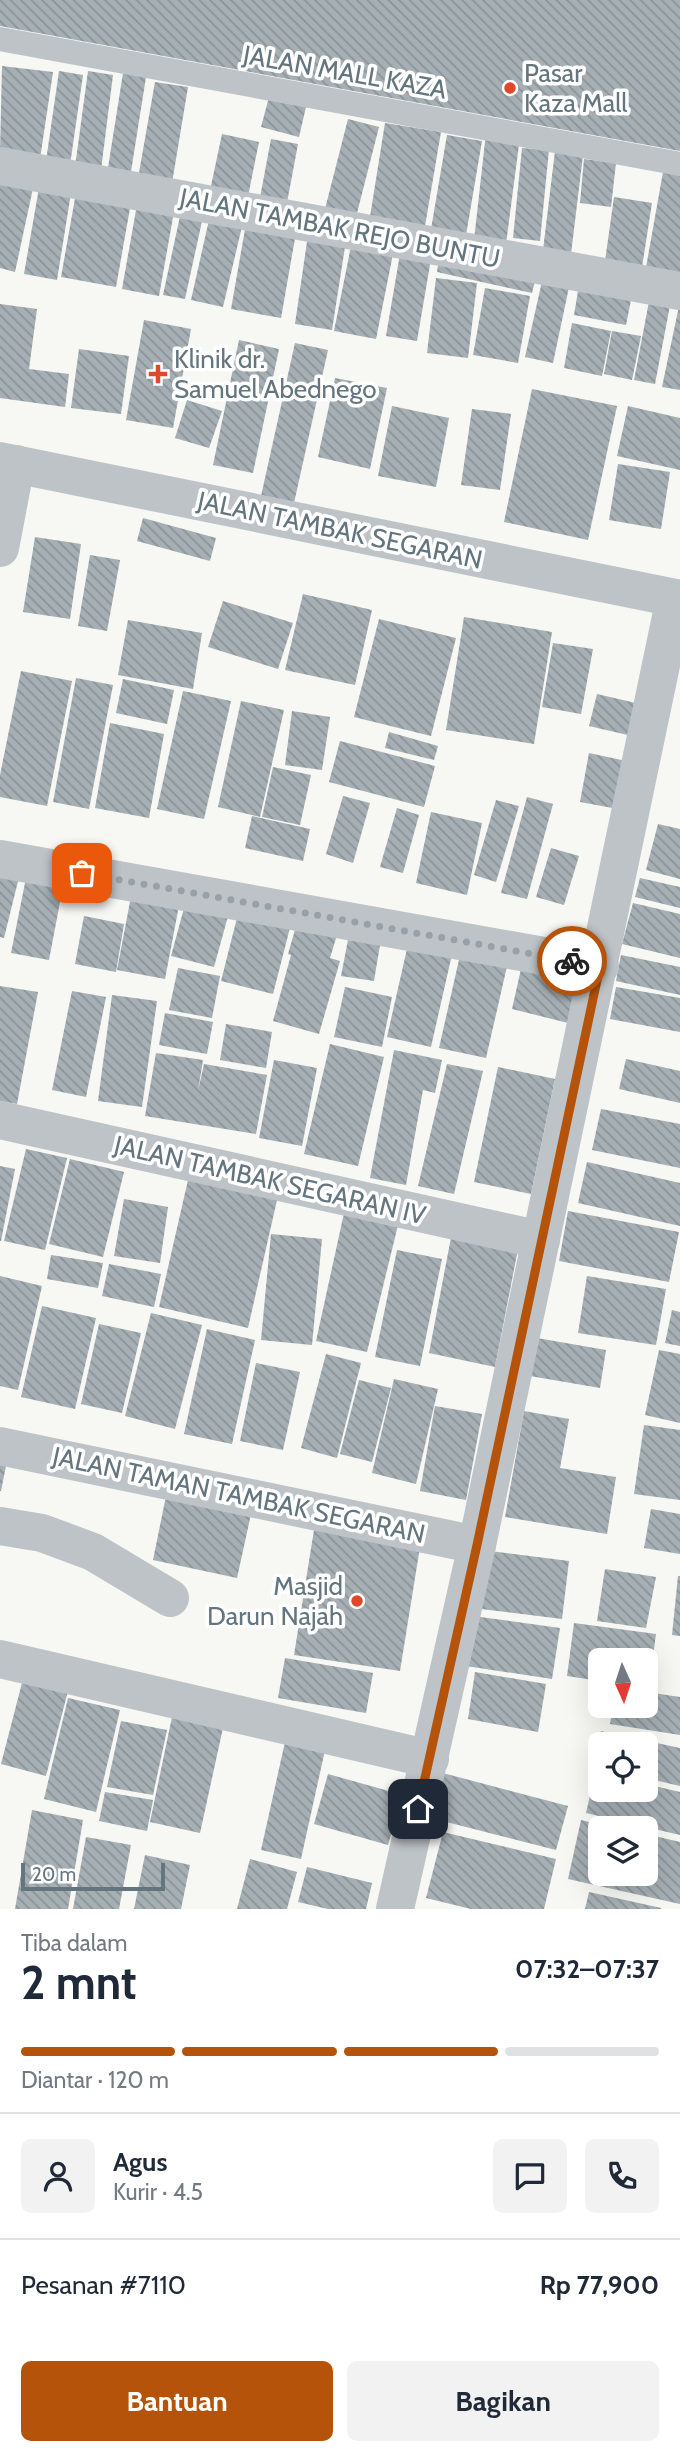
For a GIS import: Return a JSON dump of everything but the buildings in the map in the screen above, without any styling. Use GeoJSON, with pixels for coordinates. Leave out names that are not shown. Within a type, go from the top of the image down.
{"type":"FeatureCollection","features":[{"type":"Feature","properties":{"kind":"street","name":"JALAN TAMBAK REJO BUNTU"},"geometry":{"type":"LineString","coordinates":[[0,166],[680,291]]}},
{"type":"Feature","properties":{"kind":"street"},"geometry":{"type":"LineString","coordinates":[[0,548],[8,462]]}},
{"type":"Feature","properties":{"kind":"street","name":"JALAN TAMBAK SEGARAN"},"geometry":{"type":"LineString","coordinates":[[8,462],[678,599]]}},
{"type":"Feature","properties":{"kind":"street"},"geometry":{"type":"LineString","coordinates":[[395,1909],[477,1545],[678,599]]}},
{"type":"Feature","properties":{"kind":"street"},"geometry":{"type":"LineString","coordinates":[[0,859],[600,966]]}},
{"type":"Feature","properties":{"kind":"street","name":"JALAN TAMBAK SEGARAN IV"},"geometry":{"type":"LineString","coordinates":[[0,1120],[541,1240]]}},
{"type":"Feature","properties":{"kind":"street","name":"JALAN TAMAN TAMBAK SEGARAN"},"geometry":{"type":"LineString","coordinates":[[0,1446],[477,1545]]}},
{"type":"Feature","properties":{"kind":"street"},"geometry":{"type":"LineString","coordinates":[[0,1526],[41,1533],[93,1552],[170,1598]]}},
{"type":"Feature","properties":{"kind":"street"},"geometry":{"type":"LineString","coordinates":[[0,1659],[430,1759]]}},
{"type":"Feature","properties":{"kind":"lane","name":"JALAN MALL KAZA"},"geometry":{"type":"LineString","coordinates":[[0,39],[680,164]]}},
{"type":"Feature","properties":{"kind":"way so far"},"geometry":{"type":"LineString","coordinates":[[82,873],[572,961]]}},
{"type":"Feature","properties":{"kind":"place","name":"Pasar Kaza Mall"},"geometry":{"type":"Point","coordinates":[510,88]}},
{"type":"Feature","properties":{"kind":"place","name":"Klinik dr. Samuel Abednego"},"geometry":{"type":"Point","coordinates":[158,374]}},
{"type":"Feature","properties":{"kind":"place","name":"Masjid Darun Najah"},"geometry":{"type":"Point","coordinates":[357,1601]}},
{"type":"Feature","properties":{"kind":"route"},"geometry":{"type":"LineString","coordinates":[[418,1809],[600,966],[572,961]]}}]}
